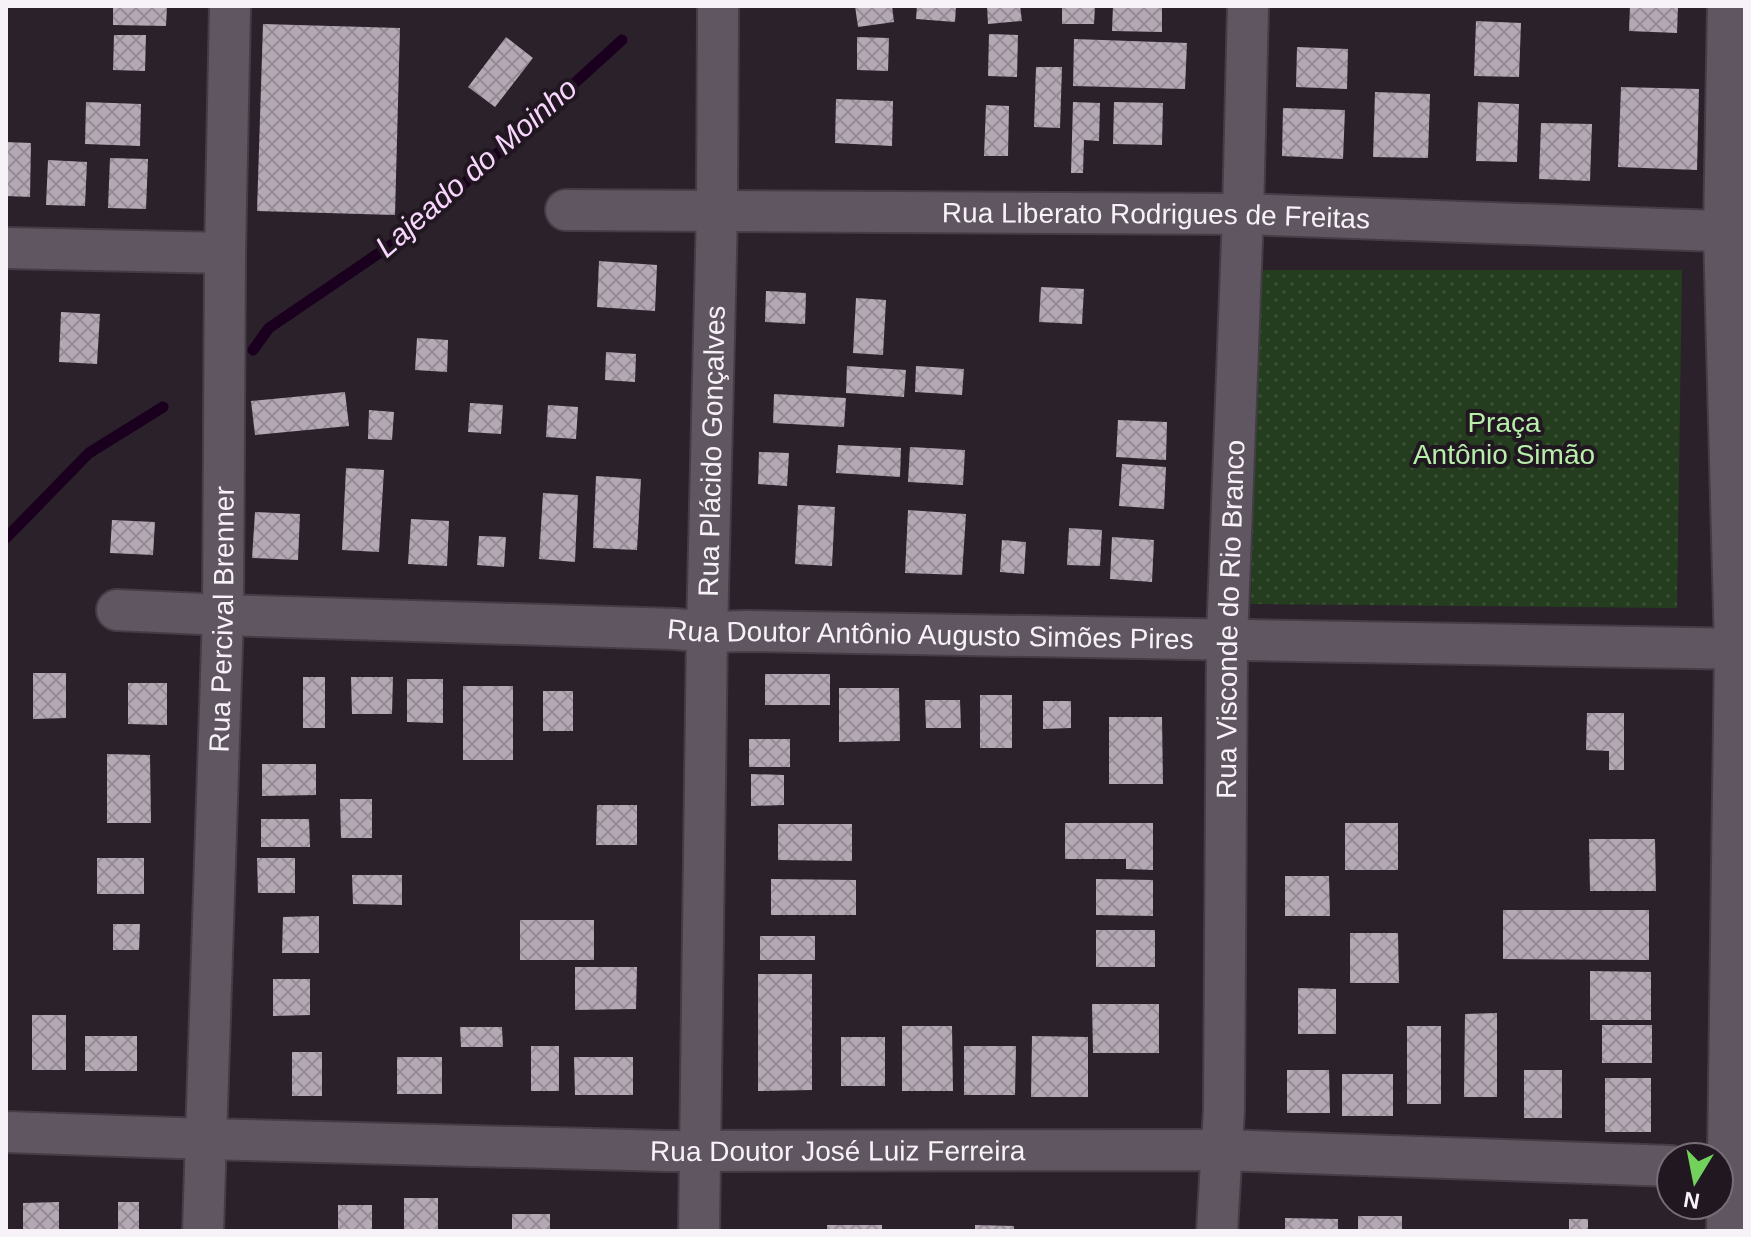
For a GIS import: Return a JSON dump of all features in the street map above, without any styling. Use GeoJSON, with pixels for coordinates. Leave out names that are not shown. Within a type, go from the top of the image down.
{"type":"FeatureCollection","features":[{"type":"Feature","properties":{"kind":"street","name":"Rua Percival Brenner"},"geometry":{"type":"LineString","coordinates":[[203,1231],[223,615],[230,6]]}},
{"type":"Feature","properties":{"kind":"street","name":"Rua Plácido Gonçalves"},"geometry":{"type":"LineString","coordinates":[[699,1231],[718,6]]}},
{"type":"Feature","properties":{"kind":"street","name":"Rua Visconde do Rio Branco"},"geometry":{"type":"LineString","coordinates":[[1217,1231],[1224,1110],[1227,639],[1248,6]]}},
{"type":"Feature","properties":{"kind":"street"},"geometry":{"type":"LineString","coordinates":[[1728,6],[1740,650],[1731,1141]]}},
{"type":"Feature","properties":{"kind":"street","name":"Rua Liberato Rodrigues de Freitas"},"geometry":{"type":"LineString","coordinates":[[566,210],[1243,214],[1734,232]]}},
{"type":"Feature","properties":{"kind":"street"},"geometry":{"type":"LineString","coordinates":[[6,248],[225,253]]}},
{"type":"Feature","properties":{"kind":"street","name":"Rua Doutor Antônio Augusto Simões Pires"},"geometry":{"type":"LineString","coordinates":[[117,610],[707,632],[1740,650]]}},
{"type":"Feature","properties":{"kind":"street","name":"Rua Doutor José Luiz Ferreira"},"geometry":{"type":"LineString","coordinates":[[6,1132],[702,1151],[1221,1150],[1655,1165]]}},
{"type":"Feature","properties":{"kind":"green space","name":"Praça Antônio Simão"},"geometry":{"type":"Polygon","coordinates":[[[1259,270],[1682,270],[1677,608],[1251,604],[1259,270]]]}},
{"type":"Feature","properties":{"kind":"building"},"geometry":{"type":"Polygon","coordinates":[[[113,6],[167,6],[166,26],[113,25],[113,6]]]}},
{"type":"Feature","properties":{"kind":"building"},"geometry":{"type":"Polygon","coordinates":[[[855,6],[892,6],[894,22],[858,27],[855,6]]]}},
{"type":"Feature","properties":{"kind":"building"},"geometry":{"type":"Polygon","coordinates":[[[917,6],[956,6],[955,22],[916,19],[917,6]]]}},
{"type":"Feature","properties":{"kind":"building"},"geometry":{"type":"Polygon","coordinates":[[[987,6],[1020,6],[1022,21],[988,24],[987,6]]]}},
{"type":"Feature","properties":{"kind":"building"},"geometry":{"type":"Polygon","coordinates":[[[1062,6],[1095,6],[1094,24],[1062,24],[1062,6]]]}},
{"type":"Feature","properties":{"kind":"building"},"geometry":{"type":"Polygon","coordinates":[[[1113,6],[1162,6],[1162,32],[1112,31],[1113,6]]]}},
{"type":"Feature","properties":{"kind":"building"},"geometry":{"type":"Polygon","coordinates":[[[1630,6],[1678,6],[1677,33],[1629,31],[1630,6]]]}},
{"type":"Feature","properties":{"kind":"building"},"geometry":{"type":"Polygon","coordinates":[[[1476,21],[1521,23],[1519,77],[1474,76],[1476,21]]]}},
{"type":"Feature","properties":{"kind":"building"},"geometry":{"type":"Polygon","coordinates":[[[263,24],[400,28],[395,215],[257,211],[263,24]]]}},
{"type":"Feature","properties":{"kind":"building"},"geometry":{"type":"Polygon","coordinates":[[[989,34],[1018,35],[1017,77],[988,76],[989,34]]]}},
{"type":"Feature","properties":{"kind":"building"},"geometry":{"type":"Polygon","coordinates":[[[114,35],[146,35],[145,71],[113,70],[114,35]]]}},
{"type":"Feature","properties":{"kind":"building"},"geometry":{"type":"Polygon","coordinates":[[[506,37],[533,58],[495,107],[468,87],[506,37]]]}},
{"type":"Feature","properties":{"kind":"building"},"geometry":{"type":"Polygon","coordinates":[[[857,37],[889,38],[888,71],[857,70],[857,37]]]}},
{"type":"Feature","properties":{"kind":"building"},"geometry":{"type":"Polygon","coordinates":[[[1074,39],[1187,43],[1185,89],[1073,86],[1074,39]]]}},
{"type":"Feature","properties":{"kind":"building"},"geometry":{"type":"Polygon","coordinates":[[[1297,47],[1348,49],[1347,89],[1296,87],[1297,47]]]}},
{"type":"Feature","properties":{"kind":"building"},"geometry":{"type":"Polygon","coordinates":[[[1036,67],[1062,67],[1060,128],[1034,127],[1036,67]]]}},
{"type":"Feature","properties":{"kind":"building"},"geometry":{"type":"Polygon","coordinates":[[[1621,87],[1699,89],[1697,170],[1618,167],[1621,87]]]}},
{"type":"Feature","properties":{"kind":"building"},"geometry":{"type":"Polygon","coordinates":[[[1375,92],[1430,94],[1428,158],[1373,157],[1375,92]]]}},
{"type":"Feature","properties":{"kind":"building"},"geometry":{"type":"Polygon","coordinates":[[[836,99],[893,101],[892,146],[835,143],[836,99]]]}},
{"type":"Feature","properties":{"kind":"building"},"geometry":{"type":"Polygon","coordinates":[[[86,102],[141,104],[140,146],[85,144],[86,102]]]}},
{"type":"Feature","properties":{"kind":"building"},"geometry":{"type":"Polygon","coordinates":[[[1073,102],[1100,103],[1099,141],[1084,140],[1083,173],[1071,173],[1073,102]]]}},
{"type":"Feature","properties":{"kind":"building"},"geometry":{"type":"Polygon","coordinates":[[[1114,102],[1163,103],[1162,145],[1113,144],[1114,102]]]}},
{"type":"Feature","properties":{"kind":"building"},"geometry":{"type":"Polygon","coordinates":[[[1478,102],[1519,104],[1517,162],[1476,161],[1478,102]]]}},
{"type":"Feature","properties":{"kind":"building"},"geometry":{"type":"Polygon","coordinates":[[[986,105],[1009,106],[1008,156],[984,156],[986,105]]]}},
{"type":"Feature","properties":{"kind":"building"},"geometry":{"type":"Polygon","coordinates":[[[1283,108],[1345,110],[1343,159],[1282,156],[1283,108]]]}},
{"type":"Feature","properties":{"kind":"building"},"geometry":{"type":"Polygon","coordinates":[[[1541,123],[1592,124],[1590,181],[1539,179],[1541,123]]]}},
{"type":"Feature","properties":{"kind":"building"},"geometry":{"type":"Polygon","coordinates":[[[6,142],[31,143],[30,197],[6,196],[6,142]]]}},
{"type":"Feature","properties":{"kind":"building"},"geometry":{"type":"Polygon","coordinates":[[[110,158],[148,159],[146,209],[108,208],[110,158]]]}},
{"type":"Feature","properties":{"kind":"building"},"geometry":{"type":"Polygon","coordinates":[[[48,160],[87,162],[85,206],[46,205],[48,160]]]}},
{"type":"Feature","properties":{"kind":"building"},"geometry":{"type":"Polygon","coordinates":[[[599,261],[657,265],[655,311],[597,307],[599,261]]]}},
{"type":"Feature","properties":{"kind":"building"},"geometry":{"type":"Polygon","coordinates":[[[1041,287],[1084,289],[1082,324],[1039,322],[1041,287]]]}},
{"type":"Feature","properties":{"kind":"building"},"geometry":{"type":"Polygon","coordinates":[[[766,291],[806,293],[805,324],[765,322],[766,291]]]}},
{"type":"Feature","properties":{"kind":"building"},"geometry":{"type":"Polygon","coordinates":[[[856,298],[886,300],[883,355],[853,353],[856,298]]]}},
{"type":"Feature","properties":{"kind":"building"},"geometry":{"type":"Polygon","coordinates":[[[61,312],[100,314],[97,364],[59,362],[61,312]]]}},
{"type":"Feature","properties":{"kind":"building"},"geometry":{"type":"Polygon","coordinates":[[[417,338],[448,340],[447,372],[415,370],[417,338]]]}},
{"type":"Feature","properties":{"kind":"building"},"geometry":{"type":"Polygon","coordinates":[[[606,352],[636,354],[635,382],[605,380],[606,352]]]}},
{"type":"Feature","properties":{"kind":"building"},"geometry":{"type":"Polygon","coordinates":[[[847,366],[906,370],[904,397],[846,393],[847,366]]]}},
{"type":"Feature","properties":{"kind":"building"},"geometry":{"type":"Polygon","coordinates":[[[916,366],[964,369],[962,395],[915,392],[916,366]]]}},
{"type":"Feature","properties":{"kind":"building"},"geometry":{"type":"Polygon","coordinates":[[[345,392],[349,426],[255,435],[251,401],[345,392]]]}},
{"type":"Feature","properties":{"kind":"building"},"geometry":{"type":"Polygon","coordinates":[[[774,394],[846,398],[844,427],[773,423],[774,394]]]}},
{"type":"Feature","properties":{"kind":"building"},"geometry":{"type":"Polygon","coordinates":[[[470,403],[503,405],[501,434],[468,432],[470,403]]]}},
{"type":"Feature","properties":{"kind":"building"},"geometry":{"type":"Polygon","coordinates":[[[548,405],[578,407],[576,439],[546,437],[548,405]]]}},
{"type":"Feature","properties":{"kind":"building"},"geometry":{"type":"Polygon","coordinates":[[[369,410],[394,412],[392,440],[368,439],[369,410]]]}},
{"type":"Feature","properties":{"kind":"building"},"geometry":{"type":"Polygon","coordinates":[[[1118,420],[1167,422],[1166,460],[1116,457],[1118,420]]]}},
{"type":"Feature","properties":{"kind":"building"},"geometry":{"type":"Polygon","coordinates":[[[838,445],[901,448],[900,477],[836,473],[838,445]]]}},
{"type":"Feature","properties":{"kind":"building"},"geometry":{"type":"Polygon","coordinates":[[[910,447],[965,450],[963,485],[908,482],[910,447]]]}},
{"type":"Feature","properties":{"kind":"building"},"geometry":{"type":"Polygon","coordinates":[[[759,452],[789,453],[787,486],[758,484],[759,452]]]}},
{"type":"Feature","properties":{"kind":"building"},"geometry":{"type":"Polygon","coordinates":[[[1122,464],[1166,467],[1164,509],[1119,506],[1122,464]]]}},
{"type":"Feature","properties":{"kind":"building"},"geometry":{"type":"Polygon","coordinates":[[[346,468],[384,470],[379,552],[342,550],[346,468]]]}},
{"type":"Feature","properties":{"kind":"building"},"geometry":{"type":"Polygon","coordinates":[[[596,476],[641,479],[637,550],[593,548],[596,476]]]}},
{"type":"Feature","properties":{"kind":"building"},"geometry":{"type":"Polygon","coordinates":[[[543,493],[578,495],[575,562],[539,559],[543,493]]]}},
{"type":"Feature","properties":{"kind":"building"},"geometry":{"type":"Polygon","coordinates":[[[798,505],[835,507],[832,566],[795,564],[798,505]]]}},
{"type":"Feature","properties":{"kind":"building"},"geometry":{"type":"Polygon","coordinates":[[[908,510],[966,514],[962,575],[905,573],[908,510]]]}},
{"type":"Feature","properties":{"kind":"building"},"geometry":{"type":"Polygon","coordinates":[[[255,512],[300,514],[298,560],[252,558],[255,512]]]}},
{"type":"Feature","properties":{"kind":"building"},"geometry":{"type":"Polygon","coordinates":[[[411,519],[449,521],[447,566],[408,564],[411,519]]]}},
{"type":"Feature","properties":{"kind":"building"},"geometry":{"type":"Polygon","coordinates":[[[112,520],[155,522],[153,555],[110,553],[112,520]]]}},
{"type":"Feature","properties":{"kind":"building"},"geometry":{"type":"Polygon","coordinates":[[[1069,528],[1102,530],[1100,566],[1067,565],[1069,528]]]}},
{"type":"Feature","properties":{"kind":"building"},"geometry":{"type":"Polygon","coordinates":[[[479,536],[506,537],[504,567],[477,565],[479,536]]]}},
{"type":"Feature","properties":{"kind":"building"},"geometry":{"type":"Polygon","coordinates":[[[1112,537],[1154,540],[1152,582],[1110,579],[1112,537]]]}},
{"type":"Feature","properties":{"kind":"building"},"geometry":{"type":"Polygon","coordinates":[[[1002,540],[1026,542],[1024,574],[1000,572],[1002,540]]]}},
{"type":"Feature","properties":{"kind":"building"},"geometry":{"type":"Polygon","coordinates":[[[33,673],[66,673],[66,718],[33,719],[33,673]]]}},
{"type":"Feature","properties":{"kind":"building"},"geometry":{"type":"Polygon","coordinates":[[[765,674],[830,674],[830,705],[765,705],[765,674]]]}},
{"type":"Feature","properties":{"kind":"building"},"geometry":{"type":"Polygon","coordinates":[[[303,677],[325,677],[325,728],[303,728],[303,677]]]}},
{"type":"Feature","properties":{"kind":"building"},"geometry":{"type":"Polygon","coordinates":[[[351,677],[393,677],[392,714],[352,714],[351,677]]]}},
{"type":"Feature","properties":{"kind":"building"},"geometry":{"type":"Polygon","coordinates":[[[407,679],[443,679],[443,723],[407,722],[407,679]]]}},
{"type":"Feature","properties":{"kind":"building"},"geometry":{"type":"Polygon","coordinates":[[[128,683],[167,683],[167,725],[128,724],[128,683]]]}},
{"type":"Feature","properties":{"kind":"building"},"geometry":{"type":"Polygon","coordinates":[[[463,686],[513,686],[513,760],[463,760],[463,686]]]}},
{"type":"Feature","properties":{"kind":"building"},"geometry":{"type":"Polygon","coordinates":[[[839,688],[899,688],[900,741],[839,742],[839,688]]]}},
{"type":"Feature","properties":{"kind":"building"},"geometry":{"type":"Polygon","coordinates":[[[543,691],[573,691],[573,731],[543,731],[543,691]]]}},
{"type":"Feature","properties":{"kind":"building"},"geometry":{"type":"Polygon","coordinates":[[[980,695],[1012,695],[1012,748],[980,748],[980,695]]]}},
{"type":"Feature","properties":{"kind":"building"},"geometry":{"type":"Polygon","coordinates":[[[925,700],[960,700],[961,728],[926,728],[925,700]]]}},
{"type":"Feature","properties":{"kind":"building"},"geometry":{"type":"Polygon","coordinates":[[[1043,701],[1071,701],[1071,728],[1043,729],[1043,701]]]}},
{"type":"Feature","properties":{"kind":"building"},"geometry":{"type":"Polygon","coordinates":[[[1587,713],[1624,713],[1624,770],[1609,770],[1609,751],[1586,750],[1587,713]]]}},
{"type":"Feature","properties":{"kind":"building"},"geometry":{"type":"Polygon","coordinates":[[[1109,717],[1162,717],[1163,784],[1109,784],[1109,717]]]}},
{"type":"Feature","properties":{"kind":"building"},"geometry":{"type":"Polygon","coordinates":[[[749,739],[790,739],[790,767],[749,767],[749,739]]]}},
{"type":"Feature","properties":{"kind":"building"},"geometry":{"type":"Polygon","coordinates":[[[107,754],[150,755],[151,823],[107,823],[107,754]]]}},
{"type":"Feature","properties":{"kind":"building"},"geometry":{"type":"Polygon","coordinates":[[[262,764],[316,764],[316,795],[262,796],[262,764]]]}},
{"type":"Feature","properties":{"kind":"building"},"geometry":{"type":"Polygon","coordinates":[[[751,774],[784,775],[784,805],[751,806],[751,774]]]}},
{"type":"Feature","properties":{"kind":"building"},"geometry":{"type":"Polygon","coordinates":[[[340,799],[372,799],[372,838],[341,838],[340,799]]]}},
{"type":"Feature","properties":{"kind":"building"},"geometry":{"type":"Polygon","coordinates":[[[597,805],[637,805],[637,845],[596,845],[597,805]]]}},
{"type":"Feature","properties":{"kind":"building"},"geometry":{"type":"Polygon","coordinates":[[[261,819],[309,819],[310,847],[261,847],[261,819]]]}},
{"type":"Feature","properties":{"kind":"building"},"geometry":{"type":"Polygon","coordinates":[[[1065,823],[1153,823],[1153,870],[1126,869],[1126,859],[1065,859],[1065,823]]]}},
{"type":"Feature","properties":{"kind":"building"},"geometry":{"type":"Polygon","coordinates":[[[1345,823],[1398,823],[1398,870],[1345,870],[1345,823]]]}},
{"type":"Feature","properties":{"kind":"building"},"geometry":{"type":"Polygon","coordinates":[[[778,824],[852,824],[852,861],[778,860],[778,824]]]}},
{"type":"Feature","properties":{"kind":"building"},"geometry":{"type":"Polygon","coordinates":[[[1589,839],[1655,839],[1656,891],[1590,891],[1589,839]]]}},
{"type":"Feature","properties":{"kind":"building"},"geometry":{"type":"Polygon","coordinates":[[[97,858],[144,858],[144,894],[97,894],[97,858]]]}},
{"type":"Feature","properties":{"kind":"building"},"geometry":{"type":"Polygon","coordinates":[[[257,858],[295,858],[295,893],[258,893],[257,858]]]}},
{"type":"Feature","properties":{"kind":"building"},"geometry":{"type":"Polygon","coordinates":[[[352,875],[402,875],[402,905],[353,904],[352,875]]]}},
{"type":"Feature","properties":{"kind":"building"},"geometry":{"type":"Polygon","coordinates":[[[1285,876],[1329,876],[1330,916],[1285,916],[1285,876]]]}},
{"type":"Feature","properties":{"kind":"building"},"geometry":{"type":"Polygon","coordinates":[[[771,879],[856,880],[856,915],[771,915],[771,879]]]}},
{"type":"Feature","properties":{"kind":"building"},"geometry":{"type":"Polygon","coordinates":[[[1096,879],[1153,880],[1153,916],[1096,915],[1096,879]]]}},
{"type":"Feature","properties":{"kind":"building"},"geometry":{"type":"Polygon","coordinates":[[[1503,910],[1649,910],[1649,960],[1503,959],[1503,910]]]}},
{"type":"Feature","properties":{"kind":"building"},"geometry":{"type":"Polygon","coordinates":[[[319,916],[319,953],[282,953],[283,917],[319,916]]]}},
{"type":"Feature","properties":{"kind":"building"},"geometry":{"type":"Polygon","coordinates":[[[520,920],[594,920],[594,960],[520,960],[520,920]]]}},
{"type":"Feature","properties":{"kind":"building"},"geometry":{"type":"Polygon","coordinates":[[[113,924],[140,924],[139,950],[113,950],[113,924]]]}},
{"type":"Feature","properties":{"kind":"building"},"geometry":{"type":"Polygon","coordinates":[[[1096,930],[1155,930],[1155,967],[1096,967],[1096,930]]]}},
{"type":"Feature","properties":{"kind":"building"},"geometry":{"type":"Polygon","coordinates":[[[1350,933],[1398,933],[1399,983],[1350,983],[1350,933]]]}},
{"type":"Feature","properties":{"kind":"building"},"geometry":{"type":"Polygon","coordinates":[[[760,936],[815,936],[815,960],[760,960],[760,936]]]}},
{"type":"Feature","properties":{"kind":"building"},"geometry":{"type":"Polygon","coordinates":[[[575,967],[637,967],[636,1009],[575,1010],[575,967]]]}},
{"type":"Feature","properties":{"kind":"building"},"geometry":{"type":"Polygon","coordinates":[[[1590,971],[1651,972],[1651,1020],[1590,1020],[1590,971]]]}},
{"type":"Feature","properties":{"kind":"building"},"geometry":{"type":"Polygon","coordinates":[[[758,974],[812,974],[812,1090],[758,1091],[758,974]]]}},
{"type":"Feature","properties":{"kind":"building"},"geometry":{"type":"Polygon","coordinates":[[[273,979],[310,979],[310,1015],[273,1016],[273,979]]]}},
{"type":"Feature","properties":{"kind":"building"},"geometry":{"type":"Polygon","coordinates":[[[1298,988],[1336,989],[1336,1034],[1298,1034],[1298,988]]]}},
{"type":"Feature","properties":{"kind":"building"},"geometry":{"type":"Polygon","coordinates":[[[1092,1004],[1159,1004],[1159,1053],[1093,1053],[1092,1004]]]}},
{"type":"Feature","properties":{"kind":"building"},"geometry":{"type":"Polygon","coordinates":[[[1497,1013],[1497,1097],[1464,1097],[1465,1014],[1497,1013]]]}},
{"type":"Feature","properties":{"kind":"building"},"geometry":{"type":"Polygon","coordinates":[[[32,1015],[66,1015],[66,1070],[32,1070],[32,1015]]]}},
{"type":"Feature","properties":{"kind":"building"},"geometry":{"type":"Polygon","coordinates":[[[1602,1025],[1652,1025],[1652,1063],[1602,1063],[1602,1025]]]}},
{"type":"Feature","properties":{"kind":"building"},"geometry":{"type":"Polygon","coordinates":[[[902,1026],[952,1026],[953,1091],[902,1091],[902,1026]]]}},
{"type":"Feature","properties":{"kind":"building"},"geometry":{"type":"Polygon","coordinates":[[[1407,1026],[1441,1026],[1441,1104],[1407,1104],[1407,1026]]]}},
{"type":"Feature","properties":{"kind":"building"},"geometry":{"type":"Polygon","coordinates":[[[460,1027],[502,1027],[503,1047],[461,1047],[460,1027]]]}},
{"type":"Feature","properties":{"kind":"building"},"geometry":{"type":"Polygon","coordinates":[[[85,1036],[137,1036],[137,1071],[85,1071],[85,1036]]]}},
{"type":"Feature","properties":{"kind":"building"},"geometry":{"type":"Polygon","coordinates":[[[1032,1036],[1088,1037],[1088,1097],[1031,1097],[1032,1036]]]}},
{"type":"Feature","properties":{"kind":"building"},"geometry":{"type":"Polygon","coordinates":[[[841,1037],[885,1037],[885,1086],[841,1086],[841,1037]]]}},
{"type":"Feature","properties":{"kind":"building"},"geometry":{"type":"Polygon","coordinates":[[[531,1046],[559,1046],[559,1091],[531,1091],[531,1046]]]}},
{"type":"Feature","properties":{"kind":"building"},"geometry":{"type":"Polygon","coordinates":[[[964,1046],[1016,1046],[1015,1095],[964,1095],[964,1046]]]}},
{"type":"Feature","properties":{"kind":"building"},"geometry":{"type":"Polygon","coordinates":[[[292,1052],[322,1052],[322,1096],[292,1096],[292,1052]]]}},
{"type":"Feature","properties":{"kind":"building"},"geometry":{"type":"Polygon","coordinates":[[[397,1057],[442,1057],[442,1094],[397,1094],[397,1057]]]}},
{"type":"Feature","properties":{"kind":"building"},"geometry":{"type":"Polygon","coordinates":[[[574,1057],[633,1057],[633,1095],[575,1095],[574,1057]]]}},
{"type":"Feature","properties":{"kind":"building"},"geometry":{"type":"Polygon","coordinates":[[[1287,1070],[1329,1070],[1330,1113],[1287,1113],[1287,1070]]]}},
{"type":"Feature","properties":{"kind":"building"},"geometry":{"type":"Polygon","coordinates":[[[1524,1070],[1562,1070],[1562,1118],[1524,1118],[1524,1070]]]}},
{"type":"Feature","properties":{"kind":"building"},"geometry":{"type":"Polygon","coordinates":[[[1342,1074],[1393,1074],[1393,1116],[1342,1116],[1342,1074]]]}},
{"type":"Feature","properties":{"kind":"building"},"geometry":{"type":"Polygon","coordinates":[[[1605,1078],[1651,1078],[1651,1132],[1605,1132],[1605,1078]]]}},
{"type":"Feature","properties":{"kind":"building"},"geometry":{"type":"Polygon","coordinates":[[[404,1198],[438,1198],[438,1231],[404,1231],[404,1198]]]}},
{"type":"Feature","properties":{"kind":"building"},"geometry":{"type":"Polygon","coordinates":[[[59,1202],[59,1231],[23,1231],[23,1203],[59,1202]]]}},
{"type":"Feature","properties":{"kind":"building"},"geometry":{"type":"Polygon","coordinates":[[[118,1202],[139,1202],[139,1231],[118,1231],[118,1202]]]}},
{"type":"Feature","properties":{"kind":"building"},"geometry":{"type":"Polygon","coordinates":[[[338,1205],[372,1205],[372,1231],[338,1231],[338,1205]]]}},
{"type":"Feature","properties":{"kind":"building"},"geometry":{"type":"Polygon","coordinates":[[[512,1214],[550,1214],[550,1231],[512,1231],[512,1214]]]}},
{"type":"Feature","properties":{"kind":"building"},"geometry":{"type":"Polygon","coordinates":[[[1358,1216],[1402,1216],[1402,1231],[1358,1231],[1358,1216]]]}},
{"type":"Feature","properties":{"kind":"building"},"geometry":{"type":"Polygon","coordinates":[[[1285,1218],[1338,1219],[1338,1231],[1285,1231],[1285,1218]]]}},
{"type":"Feature","properties":{"kind":"building"},"geometry":{"type":"Polygon","coordinates":[[[1569,1219],[1588,1219],[1588,1231],[1569,1231],[1569,1219]]]}},
{"type":"Feature","properties":{"kind":"building"},"geometry":{"type":"Polygon","coordinates":[[[827,1225],[882,1225],[882,1231],[827,1231],[827,1225]]]}},
{"type":"Feature","properties":{"kind":"building"},"geometry":{"type":"Polygon","coordinates":[[[975,1225],[1014,1226],[1014,1231],[975,1231],[975,1225]]]}},
{"type":"Feature","properties":{"kind":"waterway","name":"Lajeado do Moinho"},"geometry":{"type":"LineString","coordinates":[[253,350],[269,328],[413,230],[622,40]]}},
{"type":"Feature","properties":{"kind":"waterway","name":"Lajeado do Moinho"},"geometry":{"type":"LineString","coordinates":[[6,538],[89,453],[163,407]]}}]}
